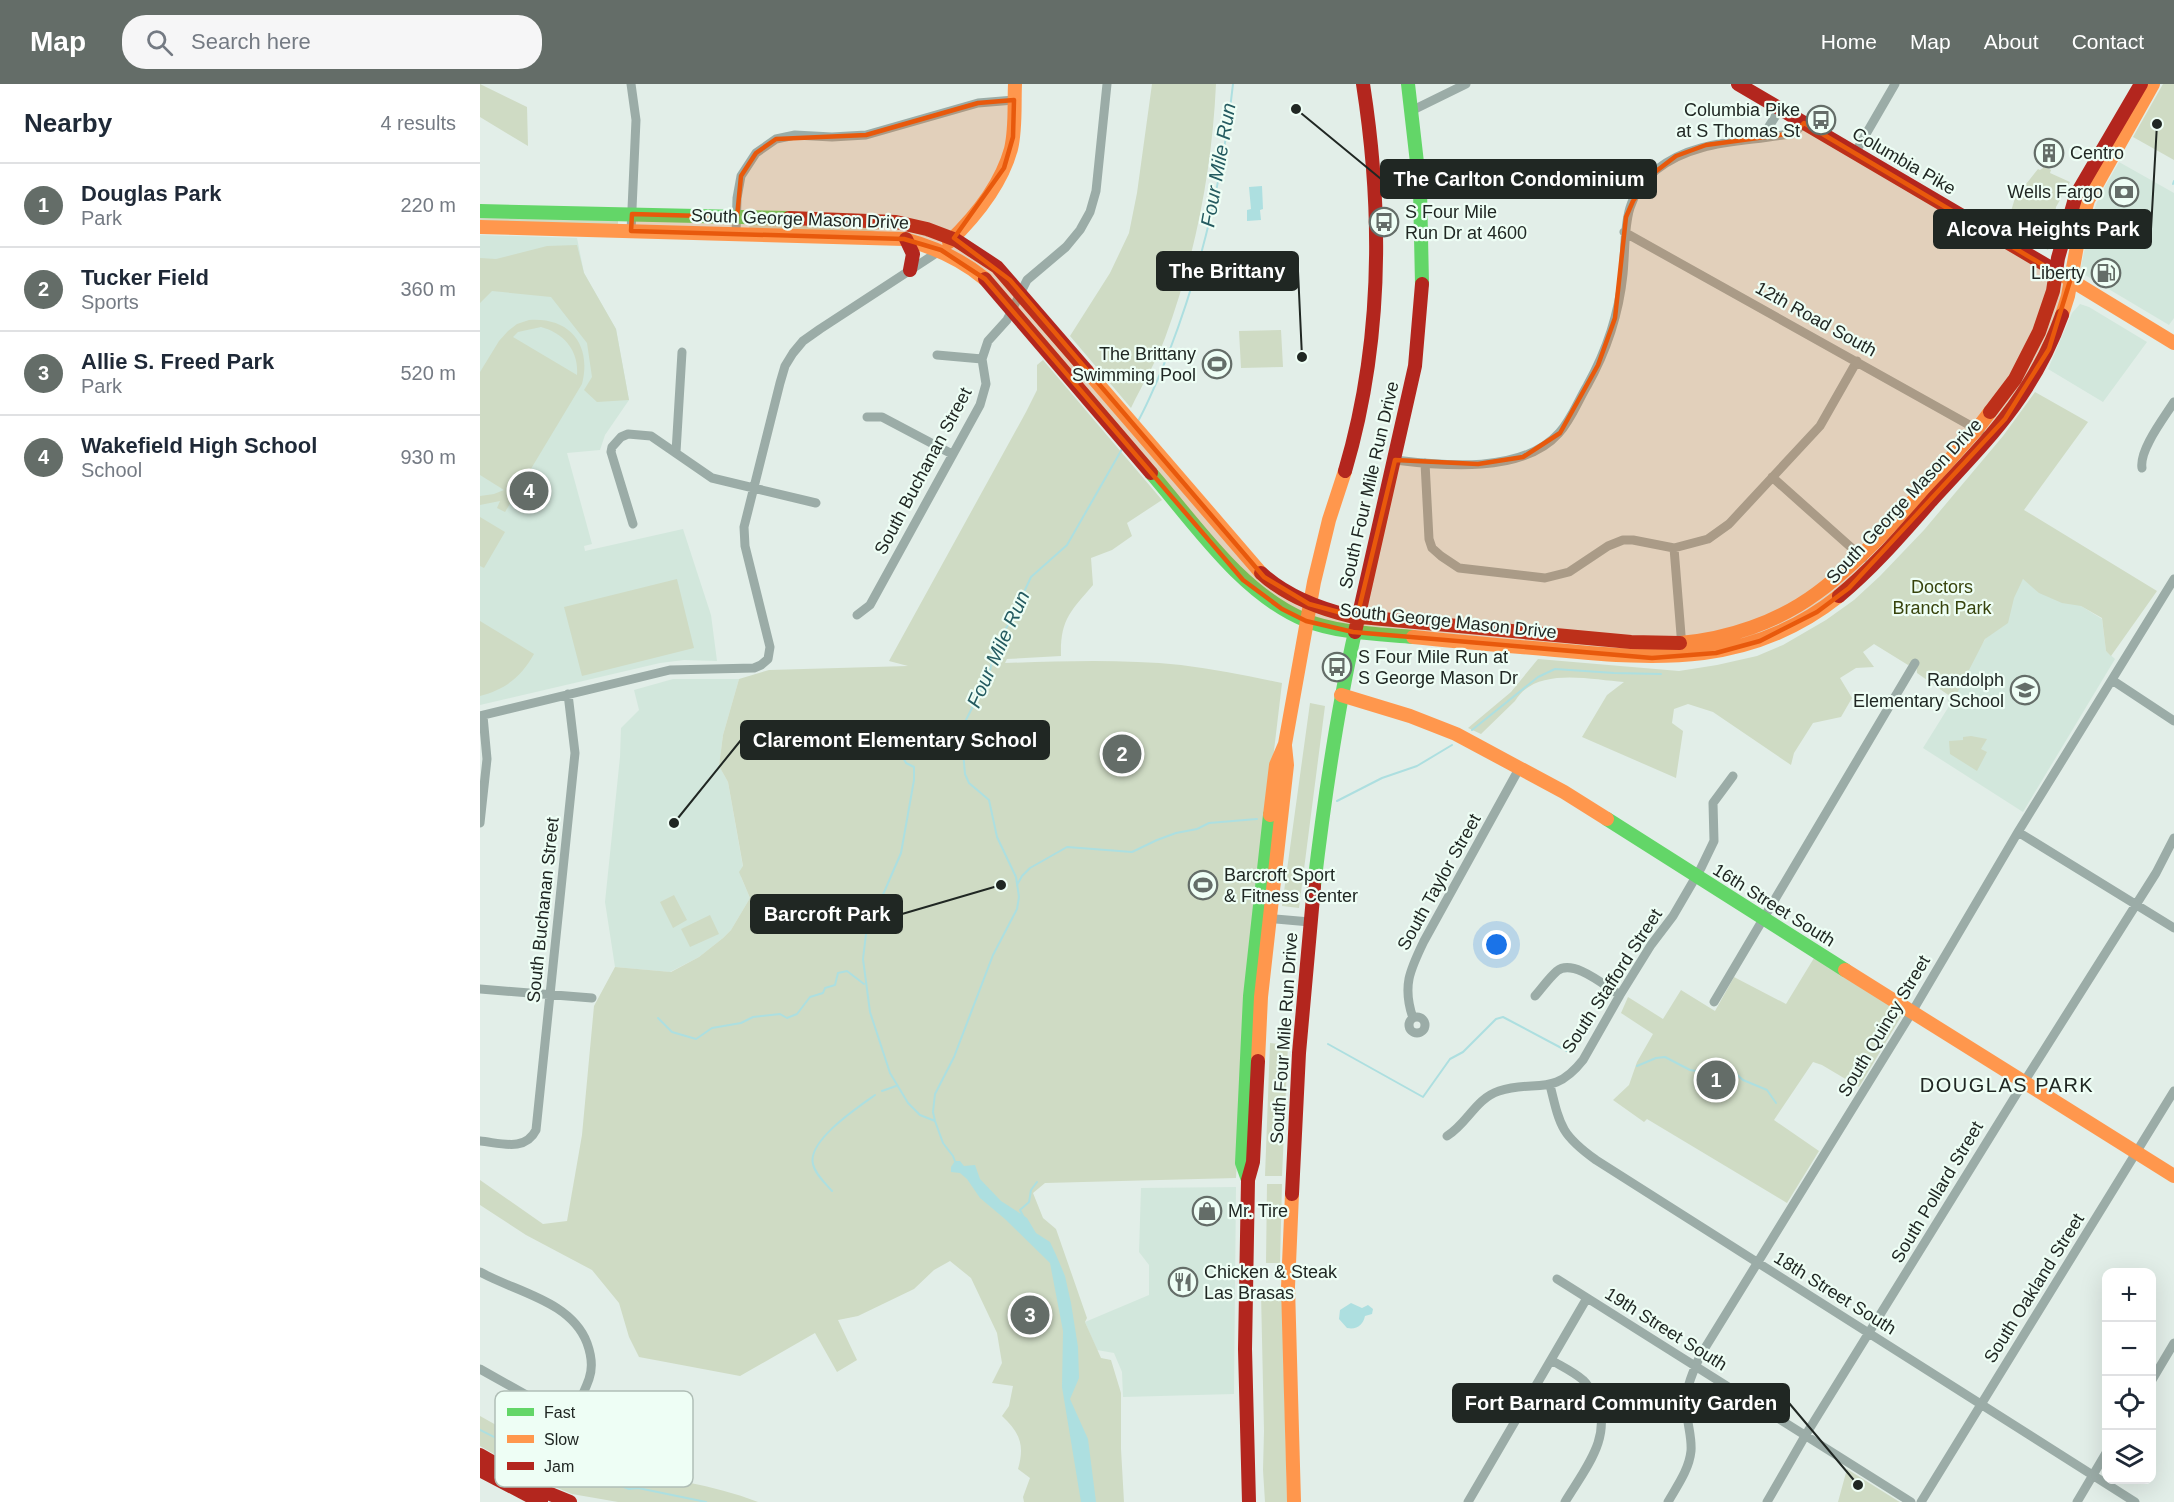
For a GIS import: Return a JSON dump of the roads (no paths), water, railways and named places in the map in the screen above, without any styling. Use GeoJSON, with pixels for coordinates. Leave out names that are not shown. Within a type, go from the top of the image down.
{"type":"FeatureCollection","features":[{"type":"Feature","properties":{"kind":"main road"},"geometry":{"type":"LineString","coordinates":[[941,250],[982,204],[1004,168],[1013,137],[1015,84]]}},
{"type":"Feature","properties":{"kind":"main road","name":"South Four Mile Run Drive"},"geometry":{"type":"LineString","coordinates":[[1330,519],[1333,490],[1359,366],[1370,268],[1367,155],[1356,84]]}},
{"type":"Feature","properties":{"kind":"main road","name":"South Four Mile Run Drive"},"geometry":{"type":"LineString","coordinates":[[1249,1502],[1245,1329],[1248,1180],[1242,1163],[1250,996],[1263,918],[1276,765],[1285,744],[1306,621],[1330,519],[1354,435],[1373,318],[1377,242],[1376,206],[1373,154],[1363,84]]}},
{"type":"Feature","properties":{"kind":"main road","name":"South Four Mile Run Drive"},"geometry":{"type":"LineString","coordinates":[[1294,1502],[1288,1287],[1299,1053],[1322,815],[1341,694],[1353,632],[1395,460],[1415,366],[1423,281],[1422,212],[1413,110],[1408,84]]}},
{"type":"Feature","properties":{"kind":"main road","name":"Columbia Pike"},"geometry":{"type":"LineString","coordinates":[[1738,84],[2172,339]]}},
{"type":"Feature","properties":{"kind":"main road","name":"South George Mason Drive"},"geometry":{"type":"LineString","coordinates":[[480,211],[896,221],[934,229],[954,238],[987,259],[1020,292],[1264,577],[1310,604],[1323,610],[1357,617],[1631,642],[1682,643],[1753,627],[1783,614],[1816,594],[1861,556],[1977,429],[2001,399],[2039,332],[2054,291],[2064,231],[2076,195],[2141,84]]}},
{"type":"Feature","properties":{"kind":"main road","name":"South George Mason Drive"},"geometry":{"type":"LineString","coordinates":[[480,227],[906,240],[941,250],[971,267],[1012,308],[1150,474],[1243,580],[1269,601],[1306,621],[1353,632],[1652,658],[1684,657],[1738,648],[1780,632],[1834,600],[1871,567],[1990,437],[2022,395],[2049,349],[2068,298],[2080,227],[2087,205],[2152,84]]}},
{"type":"Feature","properties":{"kind":"main road"},"geometry":{"type":"LineString","coordinates":[[906,240],[914,252],[914,261],[910,270]]}},
{"type":"Feature","properties":{"kind":"main road"},"geometry":{"type":"LineString","coordinates":[[1533,648],[1535,633]]}},
{"type":"Feature","properties":{"kind":"main road","name":"16th Street South"},"geometry":{"type":"LineString","coordinates":[[1341,694],[1410,716],[1456,734],[1520,767],[2174,1176]]}},
{"type":"Feature","properties":{"kind":"main road"},"geometry":{"type":"LineString","coordinates":[[480,1455],[495,1464]]}},
{"type":"Feature","properties":{"kind":"main road"},"geometry":{"type":"LineString","coordinates":[[480,1470],[495,1478]]}},
{"type":"Feature","properties":{"kind":"main road"},"geometry":{"type":"LineString","coordinates":[[512,1487],[541,1502]]}},
{"type":"Feature","properties":{"kind":"main road"},"geometry":{"type":"LineString","coordinates":[[536,1487],[570,1502]]}},
{"type":"Feature","properties":{"kind":"street"},"geometry":{"type":"LineString","coordinates":[[631,84],[636,120],[631,231]]}},
{"type":"Feature","properties":{"kind":"street"},"geometry":{"type":"LineString","coordinates":[[937,355],[982,359],[988,341],[1007,320],[1027,280],[1066,248],[1080,230],[1090,212],[1096,191],[1107,84]]}},
{"type":"Feature","properties":{"kind":"street"},"geometry":{"type":"LineString","coordinates":[[1413,110],[1466,84]]}},
{"type":"Feature","properties":{"kind":"street"},"geometry":{"type":"LineString","coordinates":[[1856,153],[1895,84]]}},
{"type":"Feature","properties":{"kind":"street"},"geometry":{"type":"LineString","coordinates":[[736,234],[741,176],[756,153],[776,139],[795,135],[832,137],[866,135],[978,103],[1014,100]]}},
{"type":"Feature","properties":{"kind":"street"},"geometry":{"type":"LineString","coordinates":[[1753,138],[1766,131],[1780,109]]}},
{"type":"Feature","properties":{"kind":"street"},"geometry":{"type":"LineString","coordinates":[[1395,460],[1425,464],[1478,464],[1523,457],[1545,446],[1560,433],[1598,365],[1615,318],[1623,276],[1626,217],[1637,191],[1655,171],[1676,156],[1706,145],[1794,133],[1804,123]]}},
{"type":"Feature","properties":{"kind":"street","name":"12th Road South"},"geometry":{"type":"LineString","coordinates":[[1624,232],[1990,437]]}},
{"type":"Feature","properties":{"kind":"street"},"geometry":{"type":"LineString","coordinates":[[480,823],[487,759],[481,716],[670,670],[754,668],[768,659],[770,647],[744,546],[744,527],[783,374],[793,353],[803,342],[941,250]]}},
{"type":"Feature","properties":{"kind":"street"},"geometry":{"type":"LineString","coordinates":[[676,452],[682,352]]}},
{"type":"Feature","properties":{"kind":"street","name":"South Buchanan Street"},"geometry":{"type":"LineString","coordinates":[[857,615],[870,605],[980,405],[986,384],[982,359]]}},
{"type":"Feature","properties":{"kind":"street"},"geometry":{"type":"LineString","coordinates":[[1425,464],[1429,539],[1432,548],[1459,568],[1545,578],[1569,572],[1608,546],[1623,540],[1674,548],[1708,539],[1729,524],[1820,426],[1857,362]]}},
{"type":"Feature","properties":{"kind":"street"},"geometry":{"type":"LineString","coordinates":[[2142,468],[2140,460],[2174,402]]}},
{"type":"Feature","properties":{"kind":"street"},"geometry":{"type":"LineString","coordinates":[[867,417],[882,417],[952,454]]}},
{"type":"Feature","properties":{"kind":"street"},"geometry":{"type":"LineString","coordinates":[[633,524],[613,459],[612,447],[621,436],[628,434],[651,436],[712,478],[816,503]]}},
{"type":"Feature","properties":{"kind":"street"},"geometry":{"type":"LineString","coordinates":[[1772,477],[1871,567]]}},
{"type":"Feature","properties":{"kind":"street"},"geometry":{"type":"LineString","coordinates":[[1674,548],[1684,657]]}},
{"type":"Feature","properties":{"kind":"street","name":"South Quincy Street"},"geometry":{"type":"LineString","coordinates":[[1668,1502],[1682,1478],[1690,1452],[1686,1403],[1690,1375],[1912,1012],[2018,832],[2112,680],[2170,596],[2174,579]]}},
{"type":"Feature","properties":{"kind":"street"},"geometry":{"type":"LineString","coordinates":[[1714,1002],[1915,663]]}},
{"type":"Feature","properties":{"kind":"street"},"geometry":{"type":"LineString","coordinates":[[2112,680],[2174,720]]}},
{"type":"Feature","properties":{"kind":"street","name":"South Buchanan Street"},"geometry":{"type":"LineString","coordinates":[[480,1141],[518,1145],[532,1138],[536,1130],[575,753],[568,694]]}},
{"type":"Feature","properties":{"kind":"street","name":"South Taylor Street"},"geometry":{"type":"LineString","coordinates":[[1413,1018],[1408,1004],[1407,990],[1410,970],[1520,767]]}},
{"type":"Feature","properties":{"kind":"street","name":"South Stafford Street"},"geometry":{"type":"LineString","coordinates":[[1550,1085],[1566,1077],[1583,1060],[1620,995],[1673,916],[1714,841],[1713,803],[1733,776]]}},
{"type":"Feature","properties":{"kind":"street"},"geometry":{"type":"LineString","coordinates":[[2018,832],[2174,928]]}},
{"type":"Feature","properties":{"kind":"street","name":"South Pollard Street"},"geometry":{"type":"LineString","coordinates":[[1767,1502],[2024,1082],[2137,904],[2174,838]]}},
{"type":"Feature","properties":{"kind":"street"},"geometry":{"type":"LineString","coordinates":[[1263,918],[1310,922]]}},
{"type":"Feature","properties":{"kind":"street"},"geometry":{"type":"LineString","coordinates":[[1535,996],[1557,971],[1564,967],[1578,969],[1620,995]]}},
{"type":"Feature","properties":{"kind":"street"},"geometry":{"type":"LineString","coordinates":[[480,989],[592,998]]}},
{"type":"Feature","properties":{"kind":"street"},"geometry":{"type":"LineString","coordinates":[[1447,1136],[1456,1131],[1473,1108],[1498,1091],[1550,1085]]}},
{"type":"Feature","properties":{"kind":"street","name":"18th Street South"},"geometry":{"type":"LineString","coordinates":[[1550,1085],[1559,1123],[1566,1136],[1576,1146],[1869,1335],[2135,1502]]}},
{"type":"Feature","properties":{"kind":"street","name":"South Oakland Street"},"geometry":{"type":"LineString","coordinates":[[1921,1502],[2174,1091]]}},
{"type":"Feature","properties":{"kind":"street"},"geometry":{"type":"LineString","coordinates":[[480,1272],[540,1299],[569,1316],[582,1331],[591,1354],[590,1378],[583,1391]]}},
{"type":"Feature","properties":{"kind":"street","name":"19th Street South"},"geometry":{"type":"LineString","coordinates":[[1557,1279],[1911,1502]]}},
{"type":"Feature","properties":{"kind":"street"},"geometry":{"type":"LineString","coordinates":[[1468,1502],[1587,1298]]}},
{"type":"Feature","properties":{"kind":"street"},"geometry":{"type":"LineString","coordinates":[[2153,1376],[2174,1343]]}},
{"type":"Feature","properties":{"kind":"street"},"geometry":{"type":"LineString","coordinates":[[1551,1360],[1583,1381],[1601,1412],[1600,1438],[1596,1451],[1565,1502]]}},
{"type":"Feature","properties":{"kind":"street"},"geometry":{"type":"LineString","coordinates":[[480,1369],[519,1391]]}},
{"type":"Feature","properties":{"kind":"street"},"geometry":{"type":"LineString","coordinates":[[2077,1502],[2102,1460]]}},
{"type":"Feature","properties":{"kind":"water"},"geometry":{"type":"Polygon","coordinates":[[[1262,186],[1261,220],[1247,221],[1247,210],[1251,209],[1249,187],[1262,186]]]}},
{"type":"Feature","properties":{"kind":"water"},"geometry":{"type":"Polygon","coordinates":[[[955,1161],[960,1161],[964,1166],[975,1165],[980,1179],[1001,1201],[1027,1218],[1036,1233],[1050,1242],[1065,1276],[1078,1347],[1079,1378],[1070,1399],[1088,1439],[1096,1502],[1081,1502],[1062,1387],[1063,1331],[1050,1263],[980,1198],[967,1179],[960,1173],[951,1172],[955,1161]]]}},
{"type":"Feature","properties":{"kind":"water"},"geometry":{"type":"Polygon","coordinates":[[[1351,1303],[1362,1308],[1368,1305],[1373,1309],[1372,1314],[1365,1316],[1359,1326],[1347,1328],[1339,1319],[1340,1310],[1351,1303]]]}},
{"type":"Feature","properties":{"kind":"waterway","name":"Four Mile Run"},"geometry":{"type":"LineString","coordinates":[[1137,423],[1169,352],[1192,287],[1217,186],[1233,84]]}},
{"type":"Feature","properties":{"kind":"waterway","name":"Four Mile Run"},"geometry":{"type":"LineString","coordinates":[[956,1164],[943,1143],[935,1121],[933,1112],[935,1094],[954,1057],[993,955],[1017,909],[1019,897],[1016,877],[997,837],[989,800],[969,783],[965,774],[961,730],[989,674],[997,642],[1010,622],[1031,577],[1067,545],[1122,449]]}},
{"type":"Feature","properties":{"kind":"waterway"},"geometry":{"type":"LineString","coordinates":[[1472,730],[1538,677],[1555,669],[1661,674]]}},
{"type":"Feature","properties":{"kind":"waterway"},"geometry":{"type":"LineString","coordinates":[[759,729],[797,729],[823,746],[847,748],[858,756],[870,758],[878,751],[887,754],[889,752],[901,754],[906,763],[914,767],[914,780],[901,853],[866,934],[863,959],[870,1012],[890,1073],[908,1103],[920,1115],[935,1121]]}},
{"type":"Feature","properties":{"kind":"waterway"},"geometry":{"type":"LineString","coordinates":[[1337,801],[1382,778],[1417,766],[1452,745]]}},
{"type":"Feature","properties":{"kind":"waterway"},"geometry":{"type":"LineString","coordinates":[[1017,885],[1030,868],[1067,847],[1132,852],[1157,840],[1197,829],[1209,823],[1257,819]]}},
{"type":"Feature","properties":{"kind":"waterway"},"geometry":{"type":"LineString","coordinates":[[658,1018],[672,1032],[696,1039],[712,1028],[741,1023],[753,1017],[780,1014],[787,1018],[797,1014],[810,997],[823,993],[825,988],[835,985],[838,973],[847,971],[864,984]]}},
{"type":"Feature","properties":{"kind":"waterway"},"geometry":{"type":"LineString","coordinates":[[1328,1044],[1423,1097],[1450,1059],[1463,1052],[1496,1019],[1503,1017],[1567,1051]]}},
{"type":"Feature","properties":{"kind":"waterway"},"geometry":{"type":"LineString","coordinates":[[1637,1066],[1656,1058],[1665,1057],[1696,1071],[1715,1063],[1725,1064],[1743,1080],[1767,1090],[1776,1103]]}},
{"type":"Feature","properties":{"kind":"waterway"},"geometry":{"type":"LineString","coordinates":[[882,1091],[896,1086]]}},
{"type":"Feature","properties":{"kind":"waterway"},"geometry":{"type":"LineString","coordinates":[[832,1191],[816,1171],[813,1155],[825,1135],[835,1125],[875,1095]]}},
{"type":"Feature","properties":{"kind":"waterway"},"geometry":{"type":"LineString","coordinates":[[1024,1218],[1020,1210],[1029,1202],[1031,1190],[1037,1182]]}},
{"type":"Feature","properties":{"kind":"waterway"},"geometry":{"type":"LineString","coordinates":[[480,1430],[495,1438]]}},
{"type":"Feature","properties":{"kind":"waterway"},"geometry":{"type":"LineString","coordinates":[[624,1487],[706,1502]]}},
{"type":"Feature","properties":{"kind":"place","name":"The Carlton Condominium"},"geometry":{"type":"Point","coordinates":[1296,109]}},
{"type":"Feature","properties":{"kind":"place","name":"Columbia Pike at S Thomas St"},"geometry":{"type":"Point","coordinates":[1821,120]}},
{"type":"Feature","properties":{"kind":"place","name":"Alcova Heights Park"},"geometry":{"type":"Point","coordinates":[2157,124]}},
{"type":"Feature","properties":{"kind":"place","name":"Centro"},"geometry":{"type":"Point","coordinates":[2049,153]}},
{"type":"Feature","properties":{"kind":"place","name":"Wells Fargo"},"geometry":{"type":"Point","coordinates":[2124,192]}},
{"type":"Feature","properties":{"kind":"place","name":"S Four Mile Run Dr at 4600"},"geometry":{"type":"Point","coordinates":[1384,222]}},
{"type":"Feature","properties":{"kind":"place","name":"Liberty"},"geometry":{"type":"Point","coordinates":[2106,273]}},
{"type":"Feature","properties":{"kind":"place","name":"The Brittany"},"geometry":{"type":"Point","coordinates":[1302,357]}},
{"type":"Feature","properties":{"kind":"place","name":"The Brittany Swimming Pool"},"geometry":{"type":"Point","coordinates":[1217,364]}},
{"type":"Feature","properties":{"kind":"place","name":"Wakefield High School"},"geometry":{"type":"Point","coordinates":[529,491]}},
{"type":"Feature","properties":{"kind":"place","name":"S Four Mile Run at S George Mason Dr"},"geometry":{"type":"Point","coordinates":[1337,667]}},
{"type":"Feature","properties":{"kind":"place","name":"Randolph Elementary School"},"geometry":{"type":"Point","coordinates":[2025,690]}},
{"type":"Feature","properties":{"kind":"place","name":"Tucker Field"},"geometry":{"type":"Point","coordinates":[1122,754]}},
{"type":"Feature","properties":{"kind":"place","name":"Claremont Elementary School"},"geometry":{"type":"Point","coordinates":[674,823]}},
{"type":"Feature","properties":{"kind":"place","name":"Barcroft Park"},"geometry":{"type":"Point","coordinates":[1001,885]}},
{"type":"Feature","properties":{"kind":"place","name":"Barcroft Sport & Fitness Center"},"geometry":{"type":"Point","coordinates":[1203,885]}},
{"type":"Feature","properties":{"kind":"place","name":"Douglas Park"},"geometry":{"type":"Point","coordinates":[1716,1080]}},
{"type":"Feature","properties":{"kind":"place","name":"Mr. Tire"},"geometry":{"type":"Point","coordinates":[1207,1211]}},
{"type":"Feature","properties":{"kind":"place","name":"Chicken & Steak Las Brasas"},"geometry":{"type":"Point","coordinates":[1183,1282]}},
{"type":"Feature","properties":{"kind":"place","name":"Allie S. Freed Park"},"geometry":{"type":"Point","coordinates":[1030,1315]}},
{"type":"Feature","properties":{"kind":"place","name":"Fort Barnard Community Garden"},"geometry":{"type":"Point","coordinates":[1858,1485]}},
{"type":"Feature","properties":{"kind":"district","name":"DOUGLAS PARK"},"geometry":{"type":"Point","coordinates":[2007,1085]}},
{"type":"Feature","properties":{"kind":"park label","name":"Doctors Branch Park"},"geometry":{"type":"Point","coordinates":[1942,597]}}]}
